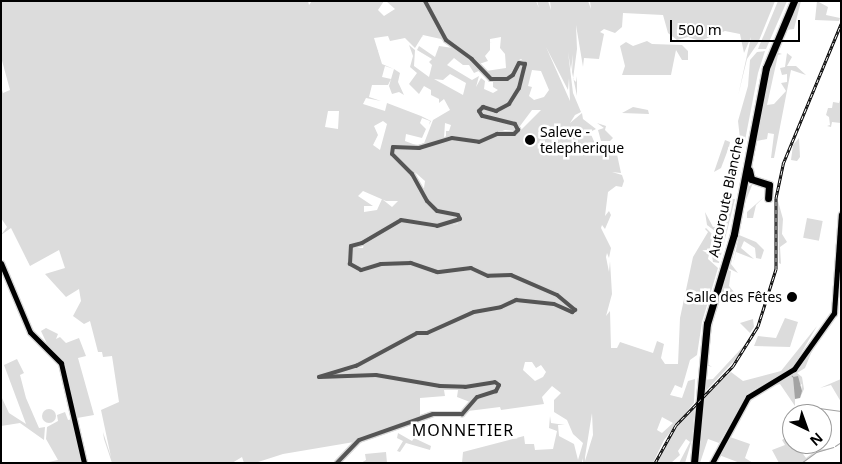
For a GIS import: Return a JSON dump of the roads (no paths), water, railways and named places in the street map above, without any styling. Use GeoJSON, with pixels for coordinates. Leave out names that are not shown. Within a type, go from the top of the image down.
{"type":"FeatureCollection","features":[{"type":"Feature","properties":{"kind":"highway","name":"Autoroute Blanche"},"geometry":{"type":"LineString","coordinates":[[692,463],[705,332],[738,215],[768,60],[793,1]]}},
{"type":"Feature","properties":{"kind":"highway","name":"Autoroute Blanche"},"geometry":{"type":"LineString","coordinates":[[692,463],[704,323],[733,225],[762,71],[775,33],[793,1]]}},
{"type":"Feature","properties":{"kind":"highway"},"geometry":{"type":"LineString","coordinates":[[751,142],[748,174],[755,181],[769,185],[767,195]]}},
{"type":"Feature","properties":{"kind":"highway"},"geometry":{"type":"LineString","coordinates":[[738,215],[746,185],[755,181]]}},
{"type":"Feature","properties":{"kind":"main road"},"geometry":{"type":"LineString","coordinates":[[712,463],[748,397],[794,369],[837,312],[841,214]]}},
{"type":"Feature","properties":{"kind":"main road"},"geometry":{"type":"LineString","coordinates":[[1,262],[30,332],[61,363],[84,463]]}},
{"type":"Feature","properties":{"kind":"street"},"geometry":{"type":"LineString","coordinates":[[337,463],[351,446],[362,439],[434,414],[459,414],[480,395],[497,390],[498,383],[462,387],[376,375],[319,377],[356,366],[417,333],[427,333],[474,312],[501,307],[515,300],[559,305],[572,312],[575,308],[557,295],[511,275],[488,276],[471,268],[435,272],[411,262],[381,264],[360,270],[352,267],[348,257],[350,246],[362,243],[404,220],[434,226],[460,219],[458,215],[438,211],[426,201],[412,174],[392,154],[392,148],[422,148],[452,138],[479,142],[497,134],[516,133],[516,125],[482,116],[480,110],[484,107],[494,111],[507,106],[518,91],[526,66],[520,62],[510,77],[501,81],[491,79],[472,59],[446,40],[424,1]]}},
{"type":"Feature","properties":{"kind":"waterway"},"geometry":{"type":"LineString","coordinates":[[832,410],[841,411]]}},
{"type":"Feature","properties":{"kind":"waterway"},"geometry":{"type":"LineString","coordinates":[[835,446],[841,442]]}},
{"type":"Feature","properties":{"kind":"waterway"},"geometry":{"type":"LineString","coordinates":[[801,463],[816,452],[833,447]]}},
{"type":"Feature","properties":{"kind":"railway"},"geometry":{"type":"LineString","coordinates":[[655,463],[676,425],[733,366],[758,326],[776,269],[776,198],[783,164],[841,24]]}},
{"type":"Feature","properties":{"kind":"place","name":"Saleve - telepherique"},"geometry":{"type":"Point","coordinates":[530,140]}},
{"type":"Feature","properties":{"kind":"place","name":"Salle des Fêtes"},"geometry":{"type":"Point","coordinates":[792,297]}},
{"type":"Feature","properties":{"kind":"district","name":"MONNETIER"},"geometry":{"type":"Point","coordinates":[463,430]}}]}
